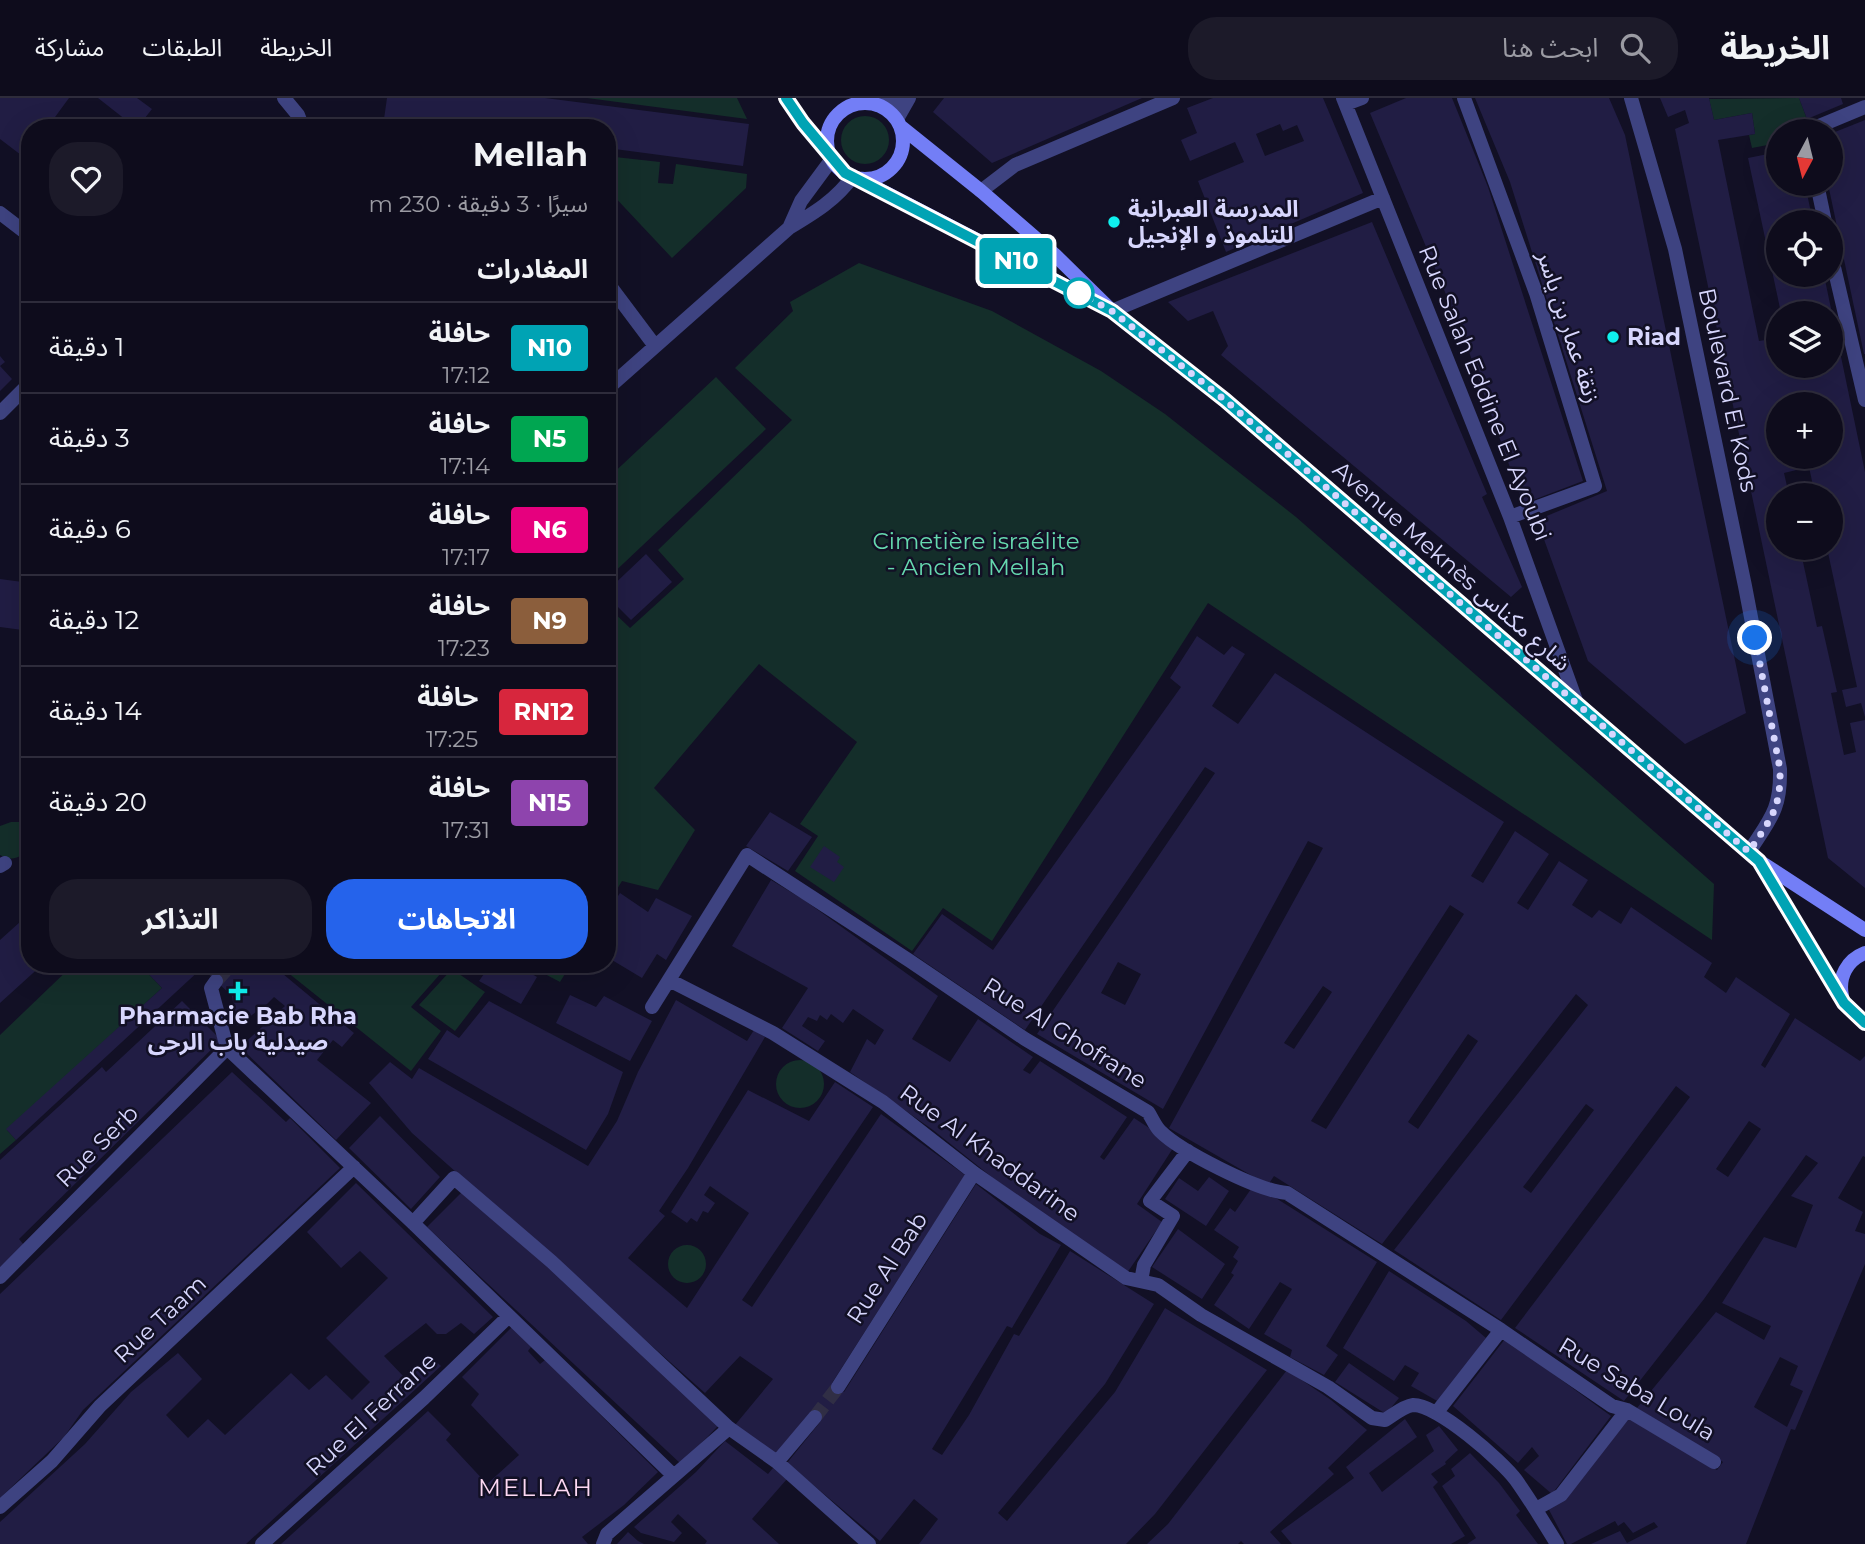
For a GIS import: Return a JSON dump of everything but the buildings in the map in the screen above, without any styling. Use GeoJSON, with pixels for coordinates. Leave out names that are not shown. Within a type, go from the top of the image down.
{"type":"FeatureCollection","features":[{"type":"Feature","properties":{"kind":"street"},"geometry":{"type":"LineString","coordinates":[[284,98],[300,119]]}},
{"type":"Feature","properties":{"kind":"street"},"geometry":{"type":"LineString","coordinates":[[786,98],[831,157],[845,173],[855,177],[878,177],[895,165],[903,146],[898,122],[909,98]]}},
{"type":"Feature","properties":{"kind":"street"},"geometry":{"type":"LineString","coordinates":[[789,228],[801,201],[831,157],[828,135],[836,117],[853,105],[902,98]]}},
{"type":"Feature","properties":{"kind":"street"},"geometry":{"type":"LineString","coordinates":[[981,191],[1015,165],[1173,98]]}},
{"type":"Feature","properties":{"kind":"street"},"geometry":{"type":"LineString","coordinates":[[1345,101],[1362,98]]}},
{"type":"Feature","properties":{"kind":"street","name":"زنقة عمار بن ياسر"},"geometry":{"type":"LineString","coordinates":[[1464,98],[1536,293],[1595,486],[1510,517]]}},
{"type":"Feature","properties":{"kind":"street","name":"Boulevard El Kods"},"geometry":{"type":"LineString","coordinates":[[1630,98],[1675,249],[1780,769],[1781,789],[1777,808],[1754,857]]}},
{"type":"Feature","properties":{"kind":"street","name":"Rue Salah Eddine El Ayoubi"},"geometry":{"type":"LineString","coordinates":[[1345,101],[1510,517],[1578,706]]}},
{"type":"Feature","properties":{"kind":"street"},"geometry":{"type":"LineString","coordinates":[[872,102],[898,122]]}},
{"type":"Feature","properties":{"kind":"street"},"geometry":{"type":"LineString","coordinates":[[1836,119],[1865,107]]}},
{"type":"Feature","properties":{"kind":"street","name":"Avenue Meknès شارع مكناس"},"geometry":{"type":"LineString","coordinates":[[898,122],[1055,255],[1112,311],[1225,400],[1754,857],[1865,930]]}},
{"type":"Feature","properties":{"kind":"street"},"geometry":{"type":"LineString","coordinates":[[616,380],[789,228],[841,193],[855,177]]}},
{"type":"Feature","properties":{"kind":"street","name":"Avenue Meknès شارع مكناس"},"geometry":{"type":"LineString","coordinates":[[855,177],[1112,311]]}},
{"type":"Feature","properties":{"kind":"street"},"geometry":{"type":"LineString","coordinates":[[1112,311],[1383,198]]}},
{"type":"Feature","properties":{"kind":"street"},"geometry":{"type":"LineString","coordinates":[[0,213],[21,229]]}},
{"type":"Feature","properties":{"kind":"street"},"geometry":{"type":"LineString","coordinates":[[1839,287],[1865,400]]}},
{"type":"Feature","properties":{"kind":"street"},"geometry":{"type":"LineString","coordinates":[[616,294],[655,345]]}},
{"type":"Feature","properties":{"kind":"street"},"geometry":{"type":"LineString","coordinates":[[0,413],[21,392]]}},
{"type":"Feature","properties":{"kind":"street","name":"Rue Al Ghofrane"},"geometry":{"type":"LineString","coordinates":[[669,980],[747,855],[887,945],[1025,1039],[1148,1112],[1159,1130],[1188,1151],[1268,1190],[1287,1193],[1502,1329]]}},
{"type":"Feature","properties":{"kind":"street","name":"Avenue Meknès شارع مكناس"},"geometry":{"type":"LineString","coordinates":[[1754,857],[1844,1003],[1865,1023]]}},
{"type":"Feature","properties":{"kind":"street"},"geometry":{"type":"LineString","coordinates":[[1844,1003],[1840,981],[1844,970],[1852,960],[1865,953]]}},
{"type":"Feature","properties":{"kind":"street"},"geometry":{"type":"LineString","coordinates":[[652,1007],[669,980]]}},
{"type":"Feature","properties":{"kind":"street","name":"Rue Al Khaddarine"},"geometry":{"type":"LineString","coordinates":[[669,980],[773,1033],[883,1102],[974,1173],[1126,1278],[1158,1285],[1201,1315],[1328,1387],[1372,1418],[1385,1420],[1409,1405],[1420,1405],[1437,1412]]}},
{"type":"Feature","properties":{"kind":"street"},"geometry":{"type":"LineString","coordinates":[[216,981],[211,988],[227,1048],[413,1223],[673,1475]]}},
{"type":"Feature","properties":{"kind":"street","name":"Rue Serb"},"geometry":{"type":"LineString","coordinates":[[0,1277],[227,1048]]}},
{"type":"Feature","properties":{"kind":"street"},"geometry":{"type":"LineString","coordinates":[[1141,1281],[1143,1265],[1173,1216],[1150,1201],[1188,1151]]}},
{"type":"Feature","properties":{"kind":"street","name":"Rue Taam"},"geometry":{"type":"LineString","coordinates":[[0,1507],[52,1461],[100,1406],[354,1167]]}},
{"type":"Feature","properties":{"kind":"street","name":"Rue Al Bab"},"geometry":{"type":"LineString","coordinates":[[838,1387],[974,1173]]}},
{"type":"Feature","properties":{"kind":"street"},"geometry":{"type":"LineString","coordinates":[[413,1223],[454,1178],[552,1262],[729,1428],[777,1462],[869,1544]]}},
{"type":"Feature","properties":{"kind":"street","name":"Rue El Ferrane"},"geometry":{"type":"LineString","coordinates":[[262,1544],[424,1398],[509,1315]]}},
{"type":"Feature","properties":{"kind":"street"},"geometry":{"type":"LineString","coordinates":[[1502,1329],[1437,1412],[1495,1458],[1515,1478],[1558,1544]]}},
{"type":"Feature","properties":{"kind":"street","name":"Rue Saba Loula"},"geometry":{"type":"LineString","coordinates":[[1502,1329],[1612,1406],[1627,1410],[1714,1462]]}},
{"type":"Feature","properties":{"kind":"street"},"geometry":{"type":"LineString","coordinates":[[1536,1510],[1561,1495],[1627,1410]]}},
{"type":"Feature","properties":{"kind":"street"},"geometry":{"type":"LineString","coordinates":[[777,1462],[815,1417]]}},
{"type":"Feature","properties":{"kind":"street"},"geometry":{"type":"LineString","coordinates":[[603,1544],[607,1534],[729,1428]]}},
{"type":"Feature","properties":{"kind":"green space"},"geometry":{"type":"Polygon","coordinates":[[[587,98],[737,98],[747,119],[587,98]]]}},
{"type":"Feature","properties":{"kind":"green space"},"geometry":{"type":"Polygon","coordinates":[[[1799,98],[1807,119],[1766,119],[1766,145],[1752,148],[1749,135],[1755,134],[1752,113],[1714,120],[1709,99],[1799,98]]]}},
{"type":"Feature","properties":{"kind":"green space"},"geometry":{"type":"Polygon","coordinates":[[[865,116],[882,123],[889,140],[882,157],[865,164],[848,157],[841,140],[848,123],[865,116]]]}},
{"type":"Feature","properties":{"kind":"green space"},"geometry":{"type":"Polygon","coordinates":[[[616,157],[660,162],[658,183],[673,184],[676,164],[747,174],[746,188],[672,258],[616,198],[616,157]]]}},
{"type":"Feature","properties":{"kind":"green space","name":"Cimetière israélite - Ancien Mellah"},"geometry":{"type":"Polygon","coordinates":[[[859,263],[992,311],[1101,371],[1165,414],[1296,517],[1714,884],[1712,940],[1208,603],[992,941],[943,908],[912,951],[795,871],[818,836],[800,824],[857,742],[759,664],[654,788],[695,830],[658,890],[622,881],[616,891],[616,615],[630,628],[684,579],[658,550],[792,420],[735,368],[793,311],[790,302],[859,263]]]}},
{"type":"Feature","properties":{"kind":"green space"},"geometry":{"type":"Polygon","coordinates":[[[716,377],[766,429],[616,571],[616,471],[716,377]]]}},
{"type":"Feature","properties":{"kind":"green space"},"geometry":{"type":"Polygon","coordinates":[[[11,822],[21,824],[19,857],[8,858],[0,855],[0,826],[11,822]]]}},
{"type":"Feature","properties":{"kind":"green space"},"geometry":{"type":"Polygon","coordinates":[[[65,973],[148,973],[162,988],[7,1130],[16,1140],[0,1154],[0,1035],[65,973]]]}},
{"type":"Feature","properties":{"kind":"green space"},"geometry":{"type":"Polygon","coordinates":[[[288,973],[441,973],[411,1007],[441,1031],[411,1071],[288,973]]]}},
{"type":"Feature","properties":{"kind":"green space"},"geometry":{"type":"Polygon","coordinates":[[[448,973],[458,973],[485,992],[455,1031],[419,1005],[448,973]]]}},
{"type":"Feature","properties":{"kind":"green space"},"geometry":{"type":"Polygon","coordinates":[[[543,973],[566,973],[560,982],[543,973]]]}},
{"type":"Feature","properties":{"kind":"green space"},"geometry":{"type":"Polygon","coordinates":[[[800,1060],[817,1067],[824,1084],[817,1101],[800,1108],[783,1101],[776,1084],[783,1067],[800,1060]]]}},
{"type":"Feature","properties":{"kind":"green space"},"geometry":{"type":"Polygon","coordinates":[[[687,1245],[700,1251],[706,1264],[700,1277],[687,1283],[674,1277],[668,1264],[674,1251],[687,1245]]]}},
{"type":"Feature","properties":{"kind":"tunnel"},"geometry":{"type":"LineString","coordinates":[[216,981],[223,973]]}},
{"type":"Feature","properties":{"kind":"tunnel"},"geometry":{"type":"LineString","coordinates":[[815,1417],[838,1387]]}},
{"type":"Feature","properties":{"kind":"bus line","name":"N10"},"geometry":{"type":"LineString","coordinates":[[786,98],[845,173],[1112,311],[1225,400],[1759,861],[1844,1003],[1865,1023]]}},
{"type":"Feature","properties":{"kind":"place","name":"المدرسة العبرانية للتلموذ و الإنجيل"},"geometry":{"type":"Point","coordinates":[1114,222]}},
{"type":"Feature","properties":{"kind":"place","name":"Riad"},"geometry":{"type":"Point","coordinates":[1613,337]}},
{"type":"Feature","properties":{"kind":"place","name":"Pharmacie Bab Rha صيدلية باب الرحى"},"geometry":{"type":"Point","coordinates":[238,991]}},
{"type":"Feature","properties":{"kind":"district","name":"MELLAH"},"geometry":{"type":"Point","coordinates":[536,1488]}},
{"type":"Feature","properties":{"kind":"route"},"geometry":{"type":"LineString","coordinates":[[1079,293],[1112,311],[1225,400],[1749,852],[1777,808],[1781,789],[1780,769],[1755,638]]}}]}
